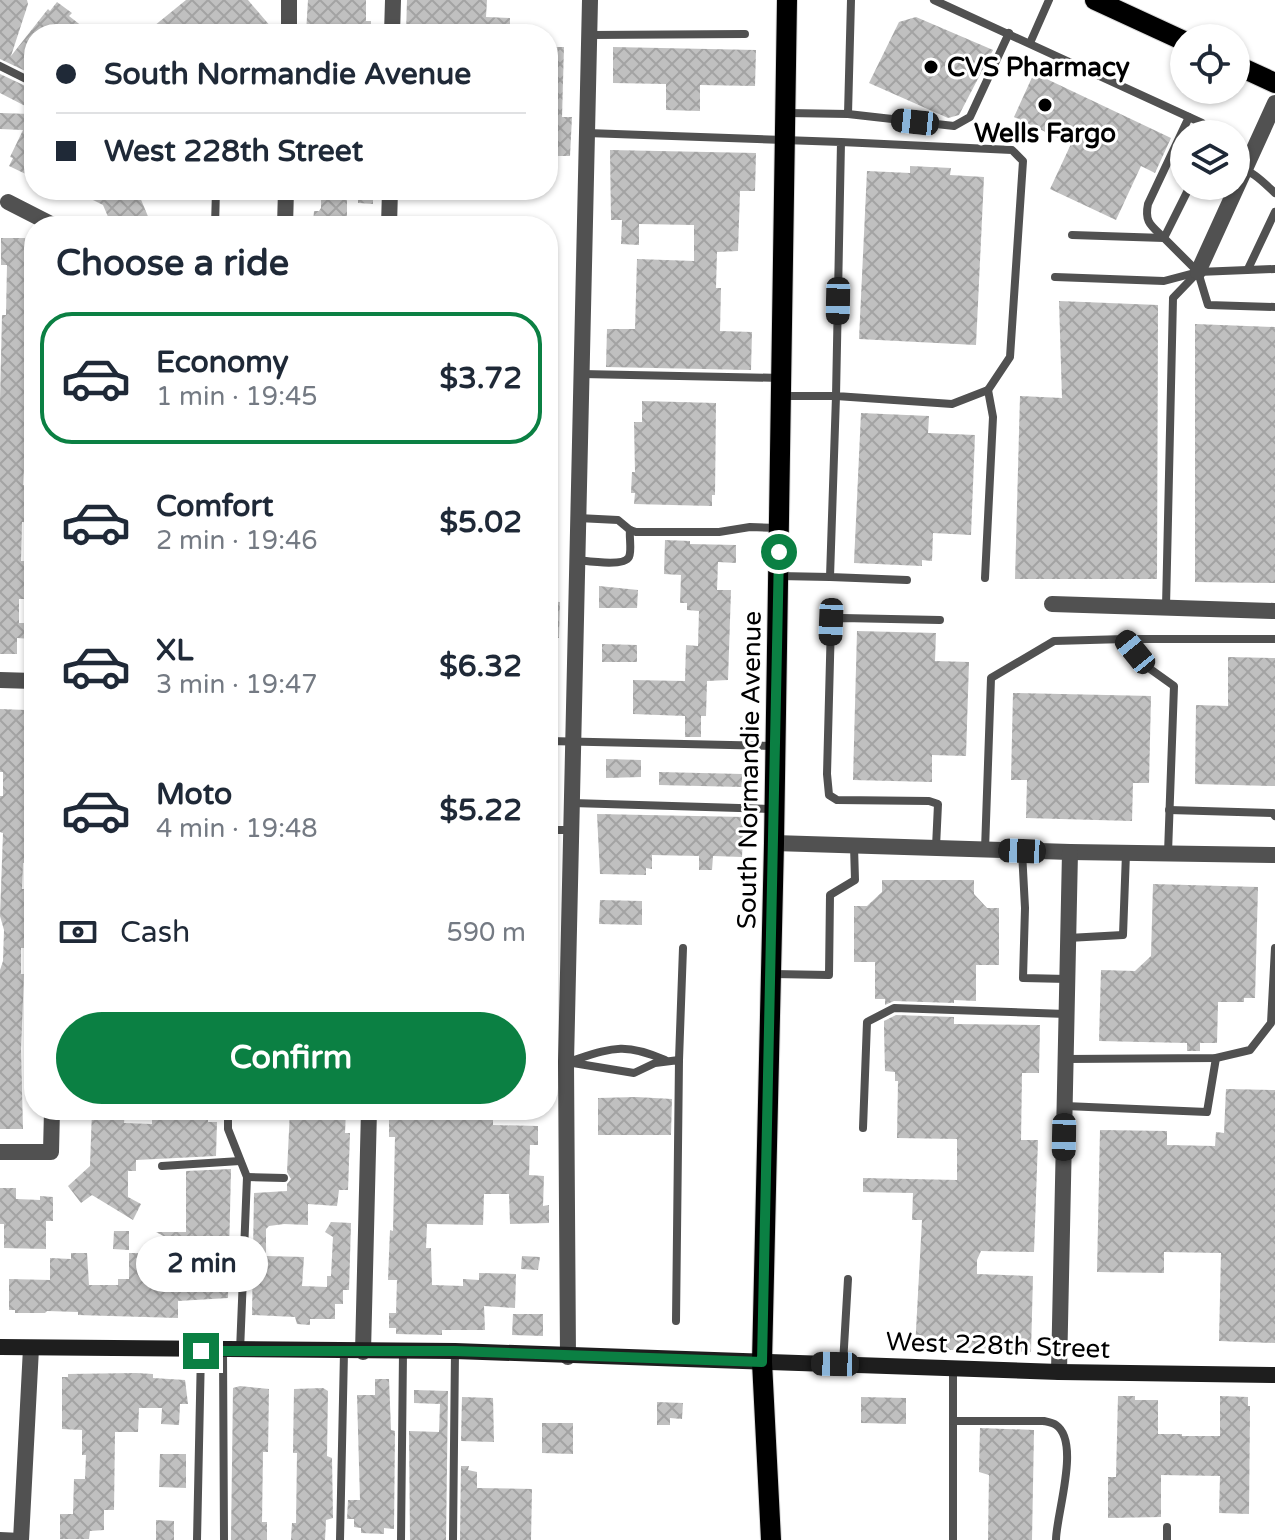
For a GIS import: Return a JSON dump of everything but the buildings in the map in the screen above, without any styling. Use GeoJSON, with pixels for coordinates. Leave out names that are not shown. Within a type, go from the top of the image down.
{"type":"FeatureCollection","features":[{"type":"Feature","properties":{"kind":"main road","name":"South Normandie Avenue"},"geometry":{"type":"LineString","coordinates":[[771,1540],[762,1362],[775,810],[787,0]]}},
{"type":"Feature","properties":{"kind":"main road"},"geometry":{"type":"LineString","coordinates":[[1095,0],[1170,35]]}},
{"type":"Feature","properties":{"kind":"main road"},"geometry":{"type":"LineString","coordinates":[[1250,71],[1275,83]]}},
{"type":"Feature","properties":{"kind":"street"},"geometry":{"type":"LineString","coordinates":[[289,0],[289,24]]}},
{"type":"Feature","properties":{"kind":"street"},"geometry":{"type":"LineString","coordinates":[[392,24],[393,0]]}},
{"type":"Feature","properties":{"kind":"street"},"geometry":{"type":"LineString","coordinates":[[568,1357],[566,1062],[590,0]]}},
{"type":"Feature","properties":{"kind":"street"},"geometry":{"type":"LineString","coordinates":[[1250,149],[1275,103]]}},
{"type":"Feature","properties":{"kind":"street"},"geometry":{"type":"LineString","coordinates":[[1198,272],[1227,200]]}},
{"type":"Feature","properties":{"kind":"street"},"geometry":{"type":"LineString","coordinates":[[8,202],[35,216]]}},
{"type":"Feature","properties":{"kind":"street"},"geometry":{"type":"LineString","coordinates":[[1052,604],[1274,611]]}},
{"type":"Feature","properties":{"kind":"street"},"geometry":{"type":"LineString","coordinates":[[0,680],[24,681]]}},
{"type":"Feature","properties":{"kind":"street"},"geometry":{"type":"LineString","coordinates":[[774,843],[1275,855]]}},
{"type":"Feature","properties":{"kind":"street"},"geometry":{"type":"LineString","coordinates":[[1059,1372],[1070,852]]}},
{"type":"Feature","properties":{"kind":"street"},"geometry":{"type":"LineString","coordinates":[[0,1152],[51,1152],[52,1120]]}},
{"type":"Feature","properties":{"kind":"street"},"geometry":{"type":"LineString","coordinates":[[363,1352],[369,1120]]}},
{"type":"Feature","properties":{"kind":"street","name":"West 228th Street"},"geometry":{"type":"LineString","coordinates":[[0,1347],[455,1351],[953,1369],[1275,1375]]}},
{"type":"Feature","properties":{"kind":"street"},"geometry":{"type":"LineString","coordinates":[[21,1538],[31,1348]]}},
{"type":"Feature","properties":{"kind":"lane"},"geometry":{"type":"LineString","coordinates":[[848,114],[851,0]]}},
{"type":"Feature","properties":{"kind":"lane"},"geometry":{"type":"LineString","coordinates":[[934,0],[1196,120]]}},
{"type":"Feature","properties":{"kind":"lane"},"geometry":{"type":"LineString","coordinates":[[1030,43],[1049,0]]}},
{"type":"Feature","properties":{"kind":"lane"},"geometry":{"type":"LineString","coordinates":[[786,112],[848,114],[954,126],[970,117],[1009,33]]}},
{"type":"Feature","properties":{"kind":"lane"},"geometry":{"type":"LineString","coordinates":[[589,35],[745,34]]}},
{"type":"Feature","properties":{"kind":"lane"},"geometry":{"type":"LineString","coordinates":[[0,66],[24,78]]}},
{"type":"Feature","properties":{"kind":"lane"},"geometry":{"type":"LineString","coordinates":[[1189,117],[1148,204],[1146,216],[1198,272],[1208,305],[1275,307]]}},
{"type":"Feature","properties":{"kind":"lane"},"geometry":{"type":"LineString","coordinates":[[581,374],[781,387],[836,396],[952,404],[988,390],[1010,357],[1023,161],[1012,150],[587,133]]}},
{"type":"Feature","properties":{"kind":"lane"},"geometry":{"type":"LineString","coordinates":[[830,577],[841,142]]}},
{"type":"Feature","properties":{"kind":"lane"},"geometry":{"type":"LineString","coordinates":[[1250,175],[1275,193]]}},
{"type":"Feature","properties":{"kind":"lane"},"geometry":{"type":"LineString","coordinates":[[1164,238],[1183,200]]}},
{"type":"Feature","properties":{"kind":"lane"},"geometry":{"type":"LineString","coordinates":[[1248,269],[1275,212]]}},
{"type":"Feature","properties":{"kind":"lane"},"geometry":{"type":"LineString","coordinates":[[1072,235],[1164,238]]}},
{"type":"Feature","properties":{"kind":"lane"},"geometry":{"type":"LineString","coordinates":[[1055,277],[1164,281],[1198,272],[1275,269]]}},
{"type":"Feature","properties":{"kind":"lane"},"geometry":{"type":"LineString","coordinates":[[1166,607],[1173,298],[1198,272]]}},
{"type":"Feature","properties":{"kind":"lane"},"geometry":{"type":"LineString","coordinates":[[985,578],[993,417],[988,390]]}},
{"type":"Feature","properties":{"kind":"lane"},"geometry":{"type":"LineString","coordinates":[[578,518],[618,520],[630,530],[719,532],[750,527],[779,528]]}},
{"type":"Feature","properties":{"kind":"lane"},"geometry":{"type":"LineString","coordinates":[[577,560],[626,561],[629,557],[630,530]]}},
{"type":"Feature","properties":{"kind":"lane"},"geometry":{"type":"LineString","coordinates":[[778,576],[907,580]]}},
{"type":"Feature","properties":{"kind":"lane"},"geometry":{"type":"LineString","coordinates":[[936,848],[938,804],[929,801],[837,800],[829,795],[827,774],[831,622],[842,618],[940,620]]}},
{"type":"Feature","properties":{"kind":"lane"},"geometry":{"type":"LineString","coordinates":[[1125,639],[1146,666],[1174,686],[1168,854]]}},
{"type":"Feature","properties":{"kind":"lane"},"geometry":{"type":"LineString","coordinates":[[985,850],[991,678],[1054,641],[1275,639]]}},
{"type":"Feature","properties":{"kind":"lane"},"geometry":{"type":"LineString","coordinates":[[558,741],[776,746]]}},
{"type":"Feature","properties":{"kind":"lane"},"geometry":{"type":"LineString","coordinates":[[572,803],[775,810]]}},
{"type":"Feature","properties":{"kind":"lane"},"geometry":{"type":"LineString","coordinates":[[1169,810],[1273,813],[1275,816]]}},
{"type":"Feature","properties":{"kind":"lane"},"geometry":{"type":"LineString","coordinates":[[558,830],[571,830]]}},
{"type":"Feature","properties":{"kind":"lane"},"geometry":{"type":"LineString","coordinates":[[771,974],[829,975],[830,895],[855,880],[854,846]]}},
{"type":"Feature","properties":{"kind":"lane"},"geometry":{"type":"LineString","coordinates":[[1022,851],[1025,908],[1023,978],[1067,979]]}},
{"type":"Feature","properties":{"kind":"lane"},"geometry":{"type":"LineString","coordinates":[[1068,938],[1123,935],[1126,853]]}},
{"type":"Feature","properties":{"kind":"lane"},"geometry":{"type":"LineString","coordinates":[[676,1321],[683,948]]}},
{"type":"Feature","properties":{"kind":"lane"},"geometry":{"type":"LineString","coordinates":[[1066,1059],[1216,1058],[1250,1050],[1271,1023],[1275,948]]}},
{"type":"Feature","properties":{"kind":"lane"},"geometry":{"type":"LineString","coordinates":[[863,1128],[867,1022],[894,1008],[1067,1014]]}},
{"type":"Feature","properties":{"kind":"lane"},"geometry":{"type":"LineString","coordinates":[[566,1062],[616,1047],[641,1050],[666,1060],[679,1060]]}},
{"type":"Feature","properties":{"kind":"lane"},"geometry":{"type":"LineString","coordinates":[[1065,1106],[1207,1112],[1216,1058]]}},
{"type":"Feature","properties":{"kind":"lane"},"geometry":{"type":"LineString","coordinates":[[566,1062],[634,1073],[666,1060]]}},
{"type":"Feature","properties":{"kind":"lane"},"geometry":{"type":"LineString","coordinates":[[228,1120],[228,1129],[247,1177],[240,1351]]}},
{"type":"Feature","properties":{"kind":"lane"},"geometry":{"type":"LineString","coordinates":[[162,1166],[240,1161]]}},
{"type":"Feature","properties":{"kind":"lane"},"geometry":{"type":"LineString","coordinates":[[247,1177],[284,1178]]}},
{"type":"Feature","properties":{"kind":"lane"},"geometry":{"type":"LineString","coordinates":[[843,1364],[848,1279]]}},
{"type":"Feature","properties":{"kind":"lane"},"geometry":{"type":"LineString","coordinates":[[197,1540],[201,1351]]}},
{"type":"Feature","properties":{"kind":"lane"},"geometry":{"type":"LineString","coordinates":[[223,1351],[224,1540]]}},
{"type":"Feature","properties":{"kind":"lane"},"geometry":{"type":"LineString","coordinates":[[453,1540],[455,1351]]}},
{"type":"Feature","properties":{"kind":"lane"},"geometry":{"type":"LineString","coordinates":[[340,1540],[344,1352]]}},
{"type":"Feature","properties":{"kind":"lane"},"geometry":{"type":"LineString","coordinates":[[401,1540],[403,1352]]}},
{"type":"Feature","properties":{"kind":"lane"},"geometry":{"type":"LineString","coordinates":[[953,1369],[953,1540]]}},
{"type":"Feature","properties":{"kind":"lane"},"geometry":{"type":"LineString","coordinates":[[953,1421],[1044,1421],[1057,1425],[1066,1447],[1066,1484],[1058,1510],[1056,1540]]}},
{"type":"Feature","properties":{"kind":"lane"},"geometry":{"type":"LineString","coordinates":[[1167,1527],[1167,1540]]}},
{"type":"Feature","properties":{"kind":"lane"},"geometry":{"type":"LineString","coordinates":[[0,1536],[21,1538]]}},
{"type":"Feature","properties":{"kind":"place","name":"CVS Pharmacy"},"geometry":{"type":"Point","coordinates":[931,67]}},
{"type":"Feature","properties":{"kind":"place","name":"Wells Fargo"},"geometry":{"type":"Point","coordinates":[1045,105]}},
{"type":"Feature","properties":{"kind":"route"},"geometry":{"type":"LineString","coordinates":[[201,1351],[455,1351],[762,1362],[779,552]]}}]}
